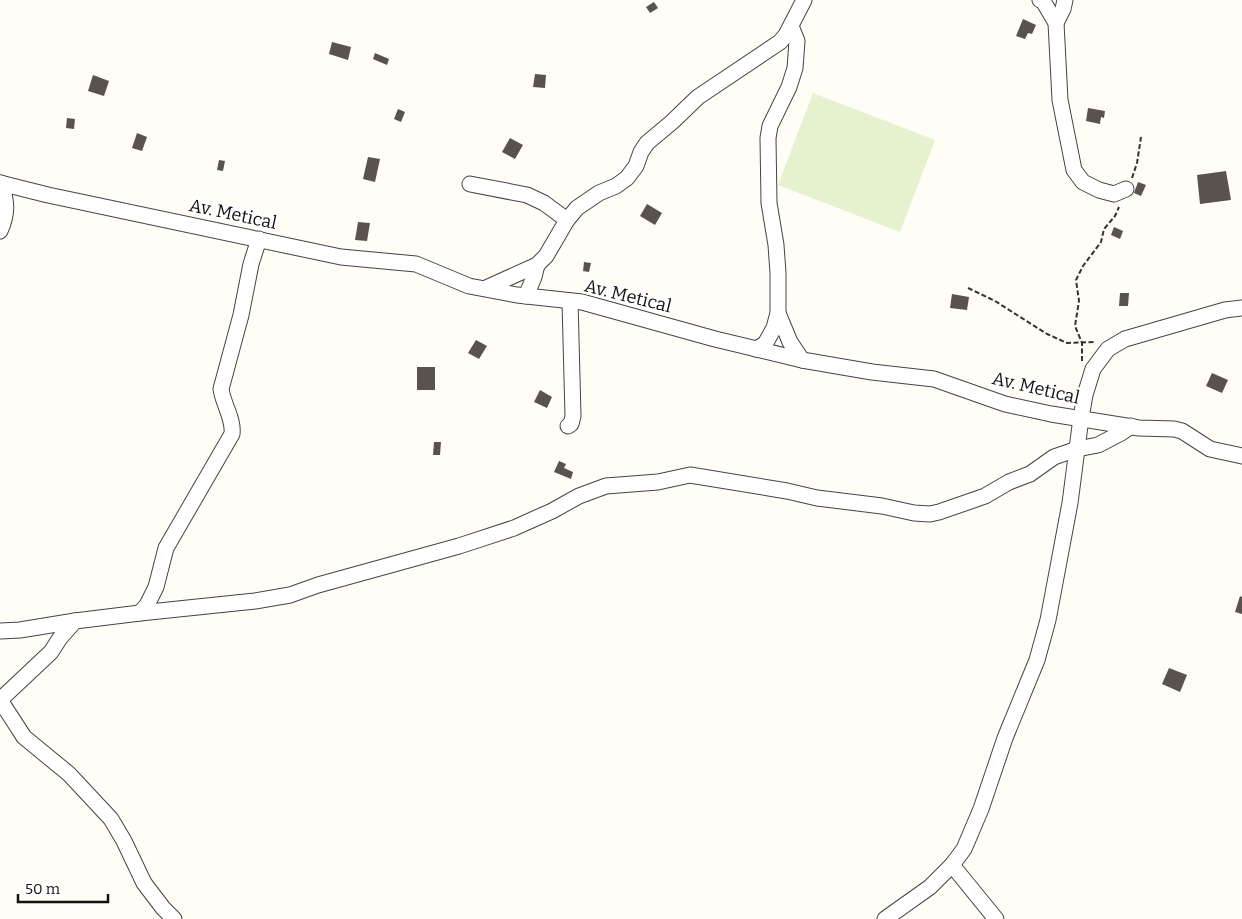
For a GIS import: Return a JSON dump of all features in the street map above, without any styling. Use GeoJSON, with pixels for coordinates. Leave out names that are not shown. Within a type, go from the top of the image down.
{"type":"FeatureCollection","features":[{"type":"Feature","properties":{"kind":"street"},"geometry":{"type":"LineString","coordinates":[[526,296],[536,271],[567,220],[577,208],[598,193],[616,186],[627,178],[636,166],[641,152],[647,143],[698,97],[780,42],[791,26],[804,0]]}},
{"type":"Feature","properties":{"kind":"street"},"geometry":{"type":"LineString","coordinates":[[1040,0],[1043,1],[1056,23],[1060,100],[1074,170],[1083,182],[1099,190],[1114,194],[1126,189]]}},
{"type":"Feature","properties":{"kind":"street"},"geometry":{"type":"LineString","coordinates":[[1056,23],[1065,0]]}},
{"type":"Feature","properties":{"kind":"street"},"geometry":{"type":"LineString","coordinates":[[756,349],[765,344],[774,328],[778,313],[776,245],[769,203],[768,138],[770,126],[789,87],[795,68],[797,41],[791,26]]}},
{"type":"Feature","properties":{"kind":"street"},"geometry":{"type":"LineString","coordinates":[[0,183],[6,197],[5,220],[0,231]]}},
{"type":"Feature","properties":{"kind":"street","name":"Av. Metical"},"geometry":{"type":"LineString","coordinates":[[0,183],[48,195],[342,257],[416,264],[463,285],[610,309],[802,360],[872,372],[934,379],[1005,404],[1051,414],[1131,426],[1178,430],[1210,449],[1242,456]]}},
{"type":"Feature","properties":{"kind":"street"},"geometry":{"type":"LineString","coordinates":[[470,184],[527,195],[544,203],[567,220]]}},
{"type":"Feature","properties":{"kind":"street"},"geometry":{"type":"LineString","coordinates":[[140,613],[147,605],[156,587],[166,548],[232,434],[232,422],[222,398],[221,388],[241,314],[258,239]]}},
{"type":"Feature","properties":{"kind":"street"},"geometry":{"type":"LineString","coordinates":[[486,288],[536,271]]}},
{"type":"Feature","properties":{"kind":"street"},"geometry":{"type":"LineString","coordinates":[[536,271],[535,287],[544,298]]}},
{"type":"Feature","properties":{"kind":"street"},"geometry":{"type":"LineString","coordinates":[[568,426],[571,424],[573,416],[570,301]]}},
{"type":"Feature","properties":{"kind":"street"},"geometry":{"type":"LineString","coordinates":[[885,919],[930,887],[952,865],[964,849],[972,831],[1005,738],[1036,660],[1048,620],[1070,503],[1081,418],[1093,369],[1100,358],[1125,339],[1225,310],[1242,308]]}},
{"type":"Feature","properties":{"kind":"street"},"geometry":{"type":"LineString","coordinates":[[778,313],[790,342],[802,360]]}},
{"type":"Feature","properties":{"kind":"street"},"geometry":{"type":"LineString","coordinates":[[0,631],[20,630],[140,613],[255,601],[290,594],[459,546],[514,528],[580,496],[606,486],[658,482],[690,474],[817,498],[930,514],[985,496],[1009,482],[1030,474],[1054,457],[1077,449],[1098,445],[1131,426]]}},
{"type":"Feature","properties":{"kind":"street"},"geometry":{"type":"LineString","coordinates":[[75,622],[60,638],[51,652],[0,700],[24,737],[69,774],[111,819],[144,882],[163,908],[174,919]]}},
{"type":"Feature","properties":{"kind":"street"},"geometry":{"type":"LineString","coordinates":[[952,865],[996,919]]}},
{"type":"Feature","properties":{"kind":"path"},"geometry":{"type":"LineString","coordinates":[[1089,381],[1082,364],[1082,343],[1075,326],[1079,301],[1076,280],[1083,266],[1101,242],[1104,229],[1115,216],[1126,189],[1135,174],[1141,137]]}},
{"type":"Feature","properties":{"kind":"path"},"geometry":{"type":"LineString","coordinates":[[968,288],[995,301],[1047,334],[1067,343],[1098,342],[1112,347]]}},
{"type":"Feature","properties":{"kind":"green space"},"geometry":{"type":"Polygon","coordinates":[[[813,93],[935,140],[900,232],[778,185],[813,93]]]}},
{"type":"Feature","properties":{"kind":"building"},"geometry":{"type":"Polygon","coordinates":[[[654,2],[658,8],[650,13],[646,7],[654,2]]]}},
{"type":"Feature","properties":{"kind":"building"},"geometry":{"type":"Polygon","coordinates":[[[1023,19],[1036,25],[1032,34],[1028,33],[1025,39],[1016,36],[1023,19]]]}},
{"type":"Feature","properties":{"kind":"building"},"geometry":{"type":"Polygon","coordinates":[[[332,42],[351,47],[348,60],[329,54],[332,42]]]}},
{"type":"Feature","properties":{"kind":"building"},"geometry":{"type":"Polygon","coordinates":[[[375,53],[389,59],[387,65],[373,59],[375,53]]]}},
{"type":"Feature","properties":{"kind":"building"},"geometry":{"type":"Polygon","coordinates":[[[535,74],[546,75],[545,88],[533,87],[535,74]]]}},
{"type":"Feature","properties":{"kind":"building"},"geometry":{"type":"Polygon","coordinates":[[[93,75],[109,81],[104,96],[88,91],[93,75]]]}},
{"type":"Feature","properties":{"kind":"building"},"geometry":{"type":"Polygon","coordinates":[[[1088,108],[1105,111],[1104,118],[1101,117],[1100,124],[1086,121],[1088,108]]]}},
{"type":"Feature","properties":{"kind":"building"},"geometry":{"type":"Polygon","coordinates":[[[398,109],[405,112],[401,122],[394,119],[398,109]]]}},
{"type":"Feature","properties":{"kind":"building"},"geometry":{"type":"Polygon","coordinates":[[[67,118],[75,119],[74,129],[66,128],[67,118]]]}},
{"type":"Feature","properties":{"kind":"building"},"geometry":{"type":"Polygon","coordinates":[[[137,133],[147,137],[142,151],[132,148],[137,133]]]}},
{"type":"Feature","properties":{"kind":"building"},"geometry":{"type":"Polygon","coordinates":[[[510,138],[523,145],[515,159],[502,152],[510,138]]]}},
{"type":"Feature","properties":{"kind":"building"},"geometry":{"type":"Polygon","coordinates":[[[368,157],[380,159],[375,182],[363,179],[368,157]]]}},
{"type":"Feature","properties":{"kind":"building"},"geometry":{"type":"Polygon","coordinates":[[[219,160],[225,161],[223,171],[217,170],[219,160]]]}},
{"type":"Feature","properties":{"kind":"building"},"geometry":{"type":"Polygon","coordinates":[[[1226,171],[1231,200],[1200,204],[1197,175],[1226,171]]]}},
{"type":"Feature","properties":{"kind":"building"},"geometry":{"type":"Polygon","coordinates":[[[1138,182],[1146,185],[1141,196],[1134,193],[1138,182]]]}},
{"type":"Feature","properties":{"kind":"building"},"geometry":{"type":"Polygon","coordinates":[[[647,204],[662,213],[655,225],[640,216],[647,204]]]}},
{"type":"Feature","properties":{"kind":"building"},"geometry":{"type":"Polygon","coordinates":[[[358,222],[370,223],[367,241],[355,240],[358,222]]]}},
{"type":"Feature","properties":{"kind":"building"},"geometry":{"type":"Polygon","coordinates":[[[1114,227],[1123,231],[1120,239],[1111,235],[1114,227]]]}},
{"type":"Feature","properties":{"kind":"building"},"geometry":{"type":"Polygon","coordinates":[[[584,262],[591,263],[589,272],[583,271],[584,262]]]}},
{"type":"Feature","properties":{"kind":"building"},"geometry":{"type":"Polygon","coordinates":[[[1120,293],[1129,293],[1128,306],[1119,306],[1120,293]]]}},
{"type":"Feature","properties":{"kind":"building"},"geometry":{"type":"Polygon","coordinates":[[[952,294],[969,297],[967,310],[950,308],[952,294]]]}},
{"type":"Feature","properties":{"kind":"building"},"geometry":{"type":"Polygon","coordinates":[[[476,340],[487,346],[479,359],[468,353],[476,340]]]}},
{"type":"Feature","properties":{"kind":"building"},"geometry":{"type":"Polygon","coordinates":[[[417,367],[435,367],[435,390],[417,390],[417,367]]]}},
{"type":"Feature","properties":{"kind":"building"},"geometry":{"type":"Polygon","coordinates":[[[1212,373],[1228,380],[1222,393],[1206,386],[1212,373]]]}},
{"type":"Feature","properties":{"kind":"building"},"geometry":{"type":"Polygon","coordinates":[[[540,390],[552,397],[547,408],[534,402],[540,390]]]}},
{"type":"Feature","properties":{"kind":"building"},"geometry":{"type":"Polygon","coordinates":[[[434,442],[441,442],[440,455],[433,455],[434,442]]]}},
{"type":"Feature","properties":{"kind":"building"},"geometry":{"type":"Polygon","coordinates":[[[559,461],[566,464],[564,468],[573,472],[571,479],[554,472],[559,461]]]}},
{"type":"Feature","properties":{"kind":"building"},"geometry":{"type":"Polygon","coordinates":[[[1240,596],[1242,597],[1242,614],[1235,612],[1240,596]]]}},
{"type":"Feature","properties":{"kind":"building"},"geometry":{"type":"Polygon","coordinates":[[[1169,668],[1187,675],[1180,692],[1162,684],[1169,668]]]}}]}
